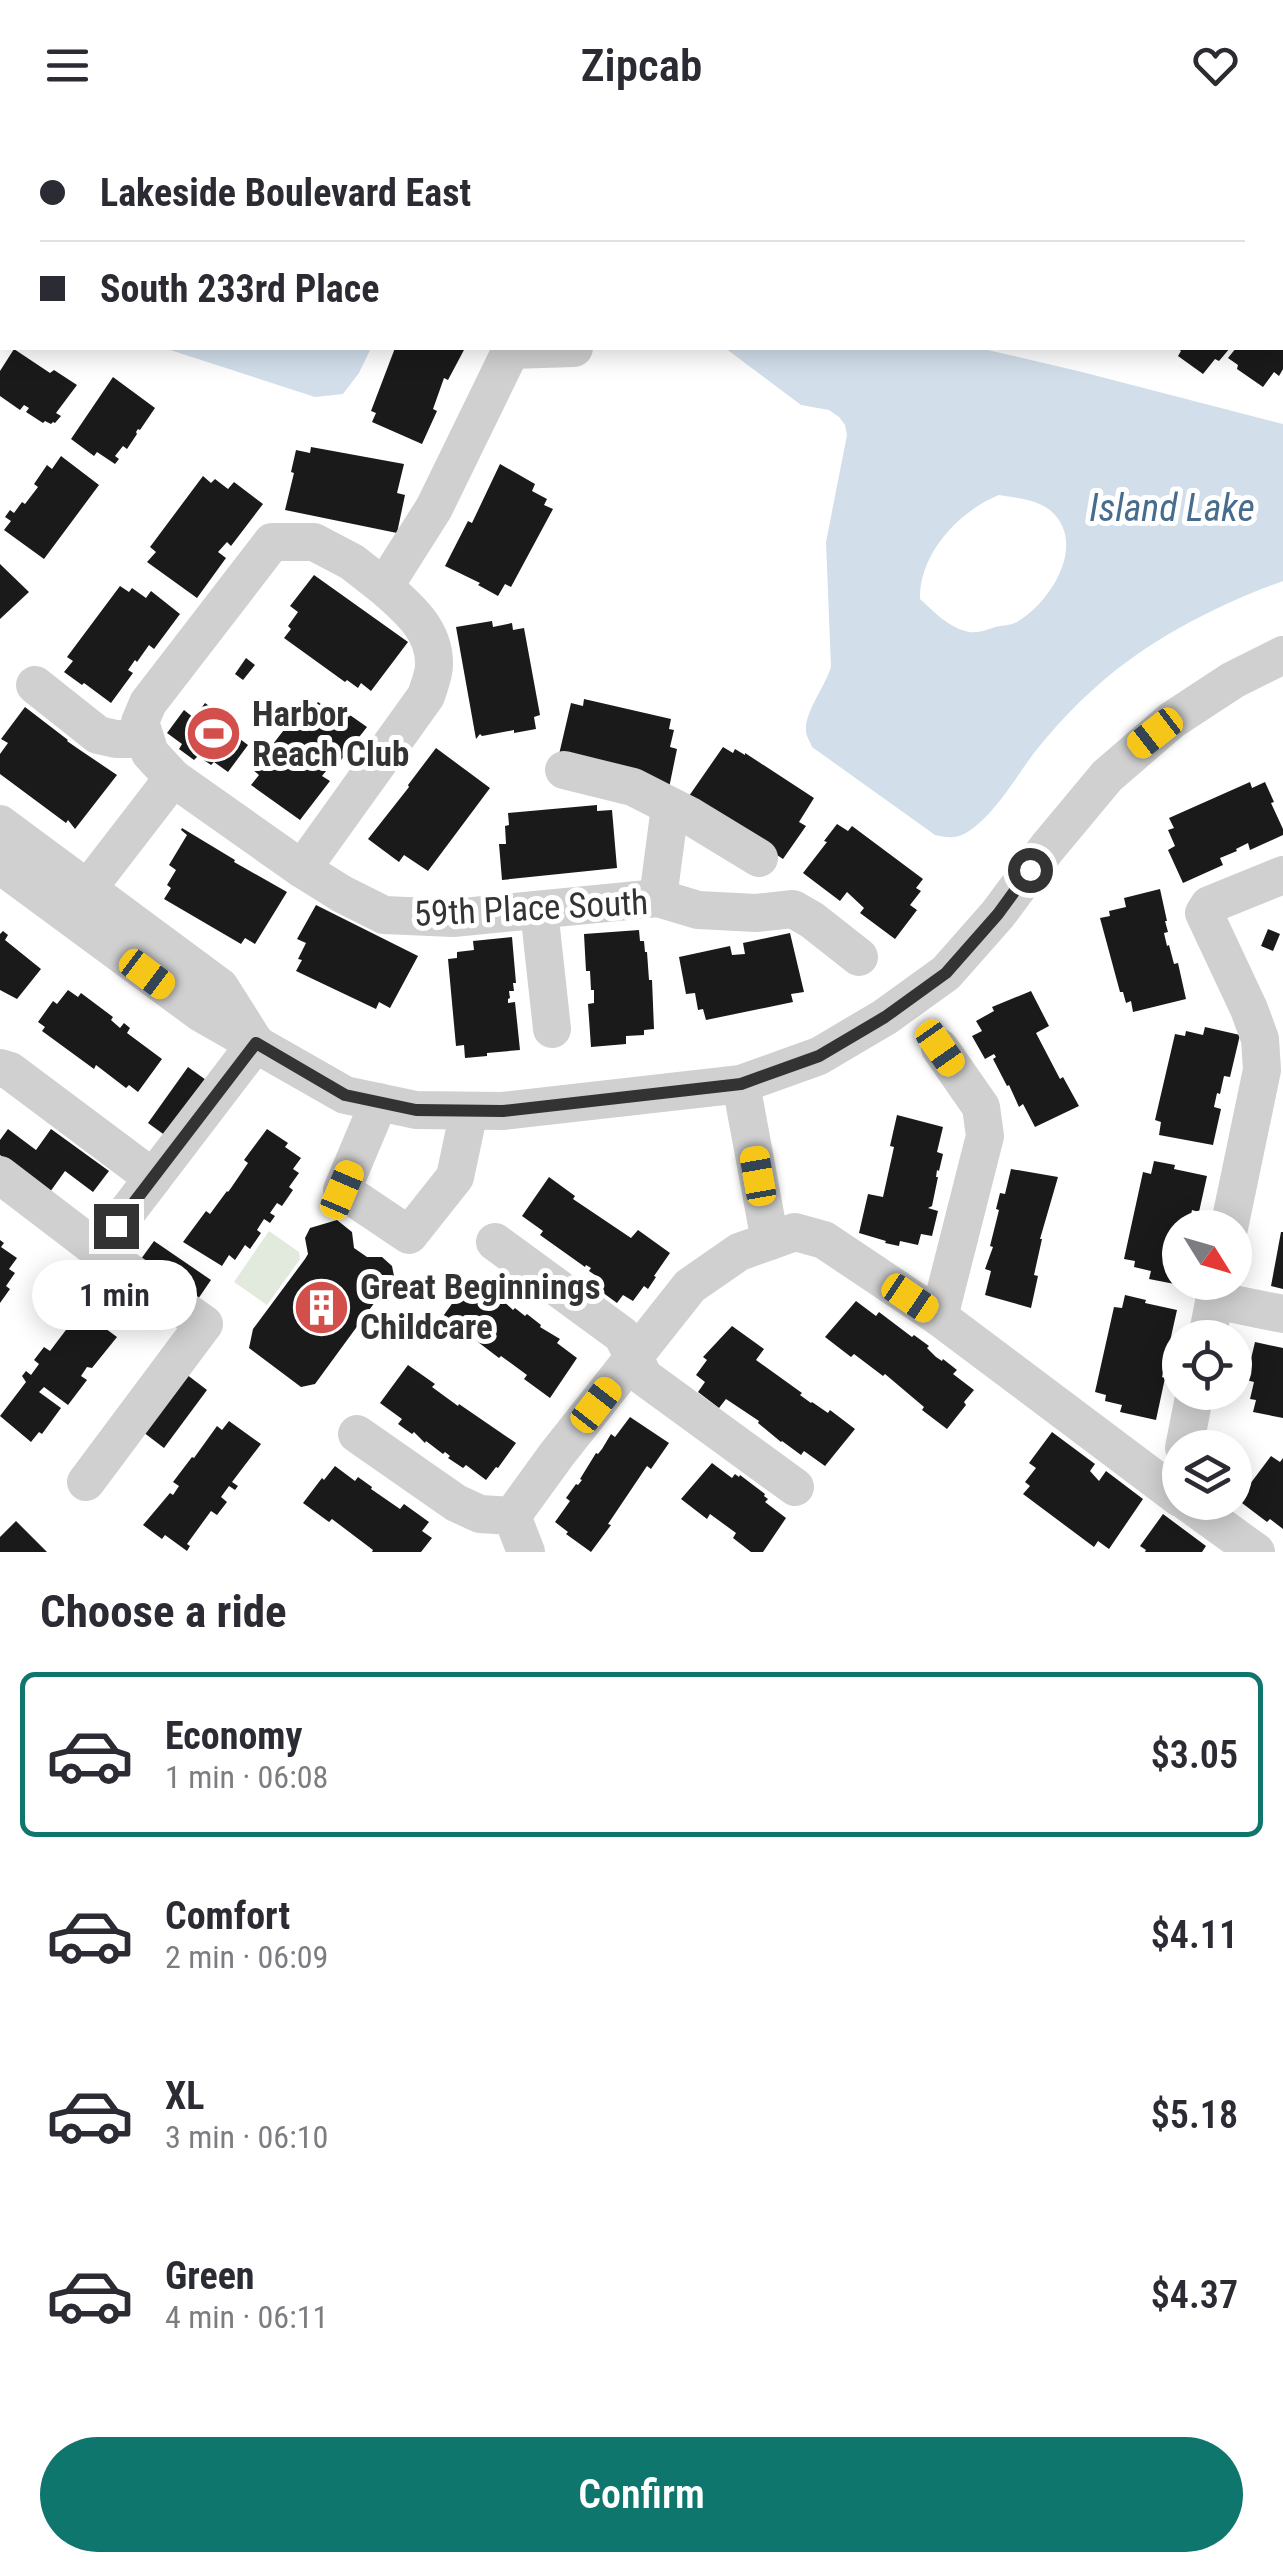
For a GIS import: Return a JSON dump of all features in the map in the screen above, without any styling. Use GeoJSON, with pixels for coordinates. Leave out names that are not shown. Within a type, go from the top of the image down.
{"type":"FeatureCollection","features":[{"type":"Feature","properties":{"kind":"street"},"geometry":{"type":"LineString","coordinates":[[384,587],[434,508],[510,350]]}},
{"type":"Feature","properties":{"kind":"street"},"geometry":{"type":"LineString","coordinates":[[36,685],[98,735],[116,739],[142,730],[148,703],[272,542],[314,542],[352,562],[414,613],[430,639],[434,666],[426,696],[302,870]]}},
{"type":"Feature","properties":{"kind":"street"},"geometry":{"type":"LineString","coordinates":[[0,824],[77,902],[200,1013],[345,1095],[416,1110],[469,1111],[521,1109],[741,1084],[819,1056],[885,1017],[946,973],[1117,766],[1172,720],[1232,680],[1283,655]]}},
{"type":"Feature","properties":{"kind":"street","name":"59th Place South"},"geometry":{"type":"LineString","coordinates":[[142,730],[150,752],[173,778],[302,870],[384,915],[454,918],[658,898],[698,910],[756,913],[793,909],[859,957]]}},
{"type":"Feature","properties":{"kind":"street"},"geometry":{"type":"LineString","coordinates":[[564,770],[633,787],[760,858]]}},
{"type":"Feature","properties":{"kind":"street"},"geometry":{"type":"LineString","coordinates":[[77,902],[173,778]]}},
{"type":"Feature","properties":{"kind":"street"},"geometry":{"type":"LineString","coordinates":[[658,898],[670,807]]}},
{"type":"Feature","properties":{"kind":"street"},"geometry":{"type":"LineString","coordinates":[[0,865],[77,902]]}},
{"type":"Feature","properties":{"kind":"street"},"geometry":{"type":"LineString","coordinates":[[1234,1210],[1262,1070],[1260,1039],[1204,913],[1210,906],[1283,875]]}},
{"type":"Feature","properties":{"kind":"street"},"geometry":{"type":"LineString","coordinates":[[539,910],[552,1029]]}},
{"type":"Feature","properties":{"kind":"street"},"geometry":{"type":"LineString","coordinates":[[98,1250],[256,1043]]}},
{"type":"Feature","properties":{"kind":"street"},"geometry":{"type":"LineString","coordinates":[[939,1317],[985,1136],[981,1107],[940,1048]]}},
{"type":"Feature","properties":{"kind":"street"},"geometry":{"type":"LineString","coordinates":[[0,1068],[10,1071],[153,1178]]}},
{"type":"Feature","properties":{"kind":"street"},"geometry":{"type":"LineString","coordinates":[[741,1084],[770,1241]]}},
{"type":"Feature","properties":{"kind":"street"},"geometry":{"type":"LineString","coordinates":[[379,1102],[342,1190],[408,1235],[455,1177],[469,1111]]}},
{"type":"Feature","properties":{"kind":"street"},"geometry":{"type":"LineString","coordinates":[[0,1175],[204,1324],[86,1482]]}},
{"type":"Feature","properties":{"kind":"street"},"geometry":{"type":"LineString","coordinates":[[512,1516],[690,1286],[740,1252],[795,1232],[824,1240],[1162,1477]]}},
{"type":"Feature","properties":{"kind":"street"},"geometry":{"type":"LineString","coordinates":[[495,1242],[622,1335],[644,1377],[795,1487]]}},
{"type":"Feature","properties":{"kind":"street"},"geometry":{"type":"LineString","coordinates":[[1242,1300],[1283,1314]]}},
{"type":"Feature","properties":{"kind":"street"},"geometry":{"type":"LineString","coordinates":[[357,1434],[456,1503],[480,1514],[512,1516]]}},
{"type":"Feature","properties":{"kind":"street"},"geometry":{"type":"LineString","coordinates":[[512,1516],[526,1552]]}},
{"type":"Feature","properties":{"kind":"street"},"geometry":{"type":"LineString","coordinates":[[1217,1520],[1256,1552]]}},
{"type":"Feature","properties":{"kind":"shaded area"},"geometry":{"type":"Polygon","coordinates":[[[269,1231],[299,1252],[300,1259],[267,1305],[234,1282],[269,1231]]]}},
{"type":"Feature","properties":{"kind":"water"},"geometry":{"type":"Polygon","coordinates":[[[170,350],[370,350],[343,394],[315,397],[170,350]]]}},
{"type":"Feature","properties":{"kind":"water","name":"Island Lake"},"geometry":{"type":"Polygon","coordinates":[[[728,350],[988,350],[1283,424],[1283,581],[1209,612],[1139,653],[1064,718],[984,819],[960,836],[935,835],[812,747],[807,735],[808,716],[831,667],[826,542],[847,435],[845,425],[829,410],[801,405],[728,350]],[[999,495],[956,523],[926,566],[920,599],[946,622],[965,631],[980,632],[1011,624],[1029,613],[1060,572],[1066,540],[1062,524],[1051,511],[1033,501],[999,495]]]}},
{"type":"Feature","properties":{"kind":"building"},"geometry":{"type":"Polygon","coordinates":[[[16,350],[77,385],[56,413],[61,416],[55,423],[43,423],[26,412],[29,408],[24,405],[20,410],[0,396],[0,371],[16,350]]]}},
{"type":"Feature","properties":{"kind":"building"},"geometry":{"type":"Polygon","coordinates":[[[394,350],[464,350],[448,380],[444,378],[433,409],[437,411],[422,444],[372,422],[376,413],[371,411],[394,350]]]}},
{"type":"Feature","properties":{"kind":"building"},"geometry":{"type":"Polygon","coordinates":[[[1228,350],[1203,374],[1178,356],[1181,351],[1228,350]]]}},
{"type":"Feature","properties":{"kind":"building"},"geometry":{"type":"Polygon","coordinates":[[[1234,350],[1283,350],[1283,369],[1279,376],[1274,372],[1263,387],[1228,358],[1234,350]]]}},
{"type":"Feature","properties":{"kind":"building"},"geometry":{"type":"Polygon","coordinates":[[[113,377],[155,408],[127,449],[123,446],[115,456],[119,459],[115,464],[97,452],[94,456],[71,439],[113,377]]]}},
{"type":"Feature","properties":{"kind":"building"},"geometry":{"type":"Polygon","coordinates":[[[311,447],[404,464],[397,493],[405,495],[397,533],[285,510],[296,450],[310,453],[311,447]]]}},
{"type":"Feature","properties":{"kind":"building"},"geometry":{"type":"Polygon","coordinates":[[[61,456],[99,485],[44,559],[4,530],[11,521],[5,517],[22,502],[25,504],[47,465],[52,469],[61,456]]]}},
{"type":"Feature","properties":{"kind":"building"},"geometry":{"type":"Polygon","coordinates":[[[500,464],[535,484],[532,491],[547,499],[544,505],[553,509],[511,587],[505,584],[498,596],[445,566],[468,521],[472,523],[500,464]]]}},
{"type":"Feature","properties":{"kind":"building"},"geometry":{"type":"Polygon","coordinates":[[[203,476],[228,489],[234,482],[263,504],[231,546],[227,542],[218,552],[226,558],[197,598],[147,562],[156,552],[150,547],[203,476]]]}},
{"type":"Feature","properties":{"kind":"building"},"geometry":{"type":"Polygon","coordinates":[[[0,564],[29,592],[0,619],[0,564]]]}},
{"type":"Feature","properties":{"kind":"building"},"geometry":{"type":"Polygon","coordinates":[[[314,575],[408,642],[371,691],[361,683],[358,688],[345,682],[284,638],[298,612],[290,606],[314,575]]]}},
{"type":"Feature","properties":{"kind":"building"},"geometry":{"type":"Polygon","coordinates":[[[120,586],[129,592],[132,588],[146,598],[151,591],[180,614],[154,649],[149,645],[135,660],[128,670],[133,673],[111,703],[64,672],[73,661],[67,657],[120,586]]]}},
{"type":"Feature","properties":{"kind":"building"},"geometry":{"type":"Polygon","coordinates":[[[492,621],[493,627],[512,623],[513,630],[524,628],[540,715],[534,717],[536,729],[480,734],[476,739],[456,627],[492,621]]]}},
{"type":"Feature","properties":{"kind":"building"},"geometry":{"type":"Polygon","coordinates":[[[246,658],[255,665],[243,680],[235,674],[246,658]]]}},
{"type":"Feature","properties":{"kind":"building"},"geometry":{"type":"Polygon","coordinates":[[[584,699],[671,719],[669,729],[674,730],[670,747],[677,749],[669,788],[557,763],[571,703],[583,706],[584,699]]]}},
{"type":"Feature","properties":{"kind":"building"},"geometry":{"type":"Polygon","coordinates":[[[307,700],[332,712],[337,706],[367,727],[334,769],[330,766],[322,776],[330,781],[300,820],[251,785],[259,775],[253,770],[307,700]]]}},
{"type":"Feature","properties":{"kind":"building"},"geometry":{"type":"Polygon","coordinates":[[[205,703],[237,726],[232,733],[248,745],[228,772],[198,756],[194,760],[167,733],[184,710],[194,718],[205,703]]]}},
{"type":"Feature","properties":{"kind":"building"},"geometry":{"type":"Polygon","coordinates":[[[25,707],[117,775],[75,829],[68,820],[66,823],[0,774],[0,754],[8,743],[1,739],[25,707]]]}},
{"type":"Feature","properties":{"kind":"building"},"geometry":{"type":"Polygon","coordinates":[[[723,747],[733,753],[735,749],[745,753],[814,798],[799,822],[806,826],[783,859],[689,796],[723,747]]]}},
{"type":"Feature","properties":{"kind":"building"},"geometry":{"type":"Polygon","coordinates":[[[436,748],[490,788],[428,871],[404,855],[399,862],[368,839],[436,748]]]}},
{"type":"Feature","properties":{"kind":"building"},"geometry":{"type":"Polygon","coordinates":[[[1250,782],[1252,788],[1265,782],[1283,835],[1250,850],[1248,843],[1220,858],[1223,865],[1183,883],[1168,850],[1175,846],[1168,830],[1174,828],[1169,818],[1250,782]]]}},
{"type":"Feature","properties":{"kind":"building"},"geometry":{"type":"Polygon","coordinates":[[[597,805],[597,811],[612,810],[617,868],[502,880],[499,844],[506,844],[508,813],[597,805]]]}},
{"type":"Feature","properties":{"kind":"building"},"geometry":{"type":"Polygon","coordinates":[[[837,824],[848,831],[852,826],[923,879],[916,888],[921,891],[910,905],[917,910],[895,939],[860,913],[864,908],[847,892],[840,901],[803,873],[837,824]]]}},
{"type":"Feature","properties":{"kind":"building"},"geometry":{"type":"Polygon","coordinates":[[[182,828],[287,892],[255,944],[245,938],[241,944],[164,899],[176,870],[169,865],[187,835],[182,828]]]}},
{"type":"Feature","properties":{"kind":"building"},"geometry":{"type":"Polygon","coordinates":[[[1160,889],[1167,921],[1167,946],[1174,964],[1178,963],[1186,999],[1133,1012],[1131,1001],[1126,1003],[1120,992],[1100,918],[1126,907],[1124,898],[1160,889]]]}},
{"type":"Feature","properties":{"kind":"building"},"geometry":{"type":"Polygon","coordinates":[[[316,905],[418,956],[390,1008],[379,1002],[376,1009],[296,971],[306,943],[297,939],[316,905]]]}},
{"type":"Feature","properties":{"kind":"building"},"geometry":{"type":"Polygon","coordinates":[[[1268,929],[1280,934],[1273,951],[1261,946],[1268,929]]]}},
{"type":"Feature","properties":{"kind":"building"},"geometry":{"type":"Polygon","coordinates":[[[639,930],[652,980],[654,1029],[644,1030],[644,1035],[626,1036],[626,1044],[591,1047],[588,1004],[594,1003],[594,990],[590,971],[586,971],[584,934],[639,930]]]}},
{"type":"Feature","properties":{"kind":"building"},"geometry":{"type":"Polygon","coordinates":[[[3,931],[8,935],[5,940],[41,969],[17,999],[0,990],[3,931]]]}},
{"type":"Feature","properties":{"kind":"building"},"geometry":{"type":"Polygon","coordinates":[[[790,933],[804,992],[791,994],[793,1002],[706,1020],[703,1009],[698,1010],[695,993],[686,994],[679,957],[730,946],[732,955],[745,954],[743,943],[790,933]]]}},
{"type":"Feature","properties":{"kind":"building"},"geometry":{"type":"Polygon","coordinates":[[[512,937],[516,983],[514,991],[509,991],[508,1003],[515,1002],[520,1050],[465,1058],[464,1045],[456,1046],[448,959],[457,958],[457,952],[474,950],[473,941],[512,937]]]}},
{"type":"Feature","properties":{"kind":"building"},"geometry":{"type":"Polygon","coordinates":[[[68,990],[78,997],[81,993],[113,1017],[111,1020],[120,1028],[124,1023],[130,1028],[127,1033],[162,1059],[138,1092],[129,1085],[126,1088],[96,1065],[94,1069],[42,1031],[45,1027],[38,1022],[53,1001],[57,1004],[68,990]]]}},
{"type":"Feature","properties":{"kind":"building"},"geometry":{"type":"Polygon","coordinates":[[[1031,991],[1049,1026],[1036,1033],[1079,1106],[1035,1127],[1023,1104],[1019,1107],[1007,1086],[994,1054],[985,1059],[972,1036],[982,1031],[976,1021],[994,1011],[992,1007],[1031,991]]]}},
{"type":"Feature","properties":{"kind":"building"},"geometry":{"type":"Polygon","coordinates":[[[1205,1027],[1240,1035],[1230,1077],[1224,1076],[1220,1094],[1217,1093],[1214,1107],[1221,1109],[1213,1145],[1159,1135],[1161,1122],[1155,1120],[1175,1034],[1185,1036],[1186,1031],[1203,1035],[1205,1027]]]}},
{"type":"Feature","properties":{"kind":"building"},"geometry":{"type":"Polygon","coordinates":[[[188,1067],[206,1080],[166,1136],[148,1123],[188,1067]]]}},
{"type":"Feature","properties":{"kind":"building"},"geometry":{"type":"Polygon","coordinates":[[[897,1115],[943,1127],[937,1152],[943,1154],[932,1206],[928,1208],[938,1211],[932,1236],[921,1234],[918,1245],[900,1241],[899,1246],[859,1233],[868,1194],[883,1197],[897,1115]]]}},
{"type":"Feature","properties":{"kind":"building"},"geometry":{"type":"Polygon","coordinates":[[[8,1129],[36,1150],[51,1129],[109,1171],[93,1192],[65,1171],[50,1192],[0,1155],[0,1140],[8,1129]]]}},
{"type":"Feature","properties":{"kind":"building"},"geometry":{"type":"Polygon","coordinates":[[[267,1129],[301,1158],[293,1169],[299,1173],[282,1206],[277,1203],[270,1213],[275,1216],[270,1223],[264,1219],[257,1230],[261,1233],[250,1249],[245,1245],[235,1260],[229,1255],[222,1266],[183,1242],[206,1211],[210,1214],[231,1188],[248,1163],[244,1160],[267,1129]]]}},
{"type":"Feature","properties":{"kind":"building"},"geometry":{"type":"Polygon","coordinates":[[[1154,1161],[1207,1176],[1199,1210],[1162,1210],[1162,1282],[1149,1279],[1151,1271],[1134,1267],[1135,1261],[1124,1259],[1143,1172],[1151,1174],[1154,1161]]]}},
{"type":"Feature","properties":{"kind":"building"},"geometry":{"type":"Polygon","coordinates":[[[1011,1169],[1058,1177],[1040,1239],[1031,1308],[985,1295],[991,1271],[985,1269],[993,1247],[990,1246],[999,1210],[996,1209],[1000,1193],[1005,1194],[1011,1169]]]}},
{"type":"Feature","properties":{"kind":"building"},"geometry":{"type":"Polygon","coordinates":[[[549,1177],[575,1196],[573,1199],[631,1238],[638,1230],[670,1253],[648,1289],[644,1286],[633,1301],[623,1295],[617,1303],[595,1287],[601,1279],[589,1271],[591,1268],[540,1235],[543,1231],[522,1216],[549,1177]]]}},
{"type":"Feature","properties":{"kind":"building","name":"Great Beginnings Childcare"},"geometry":{"type":"Polygon","coordinates":[[[337,1220],[352,1232],[354,1248],[367,1257],[382,1257],[392,1266],[394,1276],[315,1384],[301,1387],[249,1348],[253,1329],[308,1254],[305,1238],[310,1228],[337,1220]]]}},
{"type":"Feature","properties":{"kind":"building"},"geometry":{"type":"Polygon","coordinates":[[[1283,1232],[1283,1289],[1271,1286],[1283,1232]]]}},
{"type":"Feature","properties":{"kind":"building"},"geometry":{"type":"Polygon","coordinates":[[[0,1240],[4,1243],[1,1247],[17,1258],[9,1269],[15,1273],[6,1286],[10,1289],[0,1303],[0,1240]]]}},
{"type":"Feature","properties":{"kind":"building"},"geometry":{"type":"Polygon","coordinates":[[[154,1241],[211,1280],[198,1299],[141,1259],[154,1241]]]}},
{"type":"Feature","properties":{"kind":"building"},"geometry":{"type":"Polygon","coordinates":[[[57,1270],[72,1281],[66,1290],[51,1279],[57,1270]]]}},
{"type":"Feature","properties":{"kind":"building"},"geometry":{"type":"Polygon","coordinates":[[[472,1283],[492,1298],[495,1293],[513,1310],[527,1314],[560,1339],[557,1343],[577,1358],[550,1398],[501,1356],[470,1336],[467,1339],[441,1319],[472,1283]]]}},
{"type":"Feature","properties":{"kind":"building"},"geometry":{"type":"Polygon","coordinates":[[[83,1290],[98,1300],[93,1309],[77,1298],[83,1290]]]}},
{"type":"Feature","properties":{"kind":"building"},"geometry":{"type":"Polygon","coordinates":[[[1125,1295],[1177,1310],[1175,1320],[1162,1320],[1162,1392],[1156,1420],[1120,1412],[1122,1405],[1105,1401],[1106,1395],[1095,1392],[1114,1307],[1122,1308],[1125,1295]]]}},
{"type":"Feature","properties":{"kind":"building"},"geometry":{"type":"Polygon","coordinates":[[[856,1301],[929,1346],[936,1357],[957,1370],[953,1374],[974,1390],[947,1429],[885,1374],[854,1354],[851,1357],[825,1337],[856,1301]]]}},
{"type":"Feature","properties":{"kind":"building"},"geometry":{"type":"Polygon","coordinates":[[[74,1311],[117,1337],[92,1368],[87,1367],[81,1376],[87,1380],[68,1405],[44,1387],[39,1392],[61,1408],[31,1442],[0,1416],[26,1382],[22,1376],[26,1371],[31,1375],[39,1364],[34,1360],[44,1347],[50,1351],[75,1318],[71,1315],[74,1311]]]}},
{"type":"Feature","properties":{"kind":"building"},"geometry":{"type":"Polygon","coordinates":[[[732,1326],[764,1349],[756,1360],[811,1403],[828,1413],[830,1410],[855,1429],[825,1466],[804,1451],[801,1455],[781,1442],[726,1399],[719,1408],[698,1392],[705,1382],[696,1375],[707,1360],[703,1357],[732,1326]]]}},
{"type":"Feature","properties":{"kind":"building"},"geometry":{"type":"Polygon","coordinates":[[[1255,1342],[1283,1348],[1283,1418],[1253,1412],[1256,1400],[1252,1399],[1255,1342]]]}},
{"type":"Feature","properties":{"kind":"building"},"geometry":{"type":"Polygon","coordinates":[[[408,1365],[458,1406],[516,1443],[486,1480],[398,1424],[402,1419],[380,1403],[408,1365]]]}},
{"type":"Feature","properties":{"kind":"building"},"geometry":{"type":"Polygon","coordinates":[[[186,1374],[207,1390],[164,1448],[143,1432],[186,1374]]]}},
{"type":"Feature","properties":{"kind":"building"},"geometry":{"type":"Polygon","coordinates":[[[630,1417],[669,1443],[651,1469],[647,1466],[591,1552],[555,1522],[596,1453],[630,1417]]]}},
{"type":"Feature","properties":{"kind":"building"},"geometry":{"type":"Polygon","coordinates":[[[229,1421],[261,1444],[232,1482],[238,1486],[235,1490],[229,1486],[221,1497],[227,1502],[217,1515],[211,1511],[187,1544],[187,1551],[143,1525],[170,1493],[173,1495],[179,1486],[173,1482],[217,1426],[222,1430],[229,1421]]]}},
{"type":"Feature","properties":{"kind":"building"},"geometry":{"type":"Polygon","coordinates":[[[1052,1432],[1095,1464],[1090,1471],[1099,1481],[1106,1471],[1143,1499],[1109,1549],[1098,1541],[1094,1547],[1023,1494],[1030,1486],[1025,1482],[1036,1468],[1029,1463],[1052,1432]]]}},
{"type":"Feature","properties":{"kind":"building"},"geometry":{"type":"Polygon","coordinates":[[[1271,1456],[1280,1462],[1283,1458],[1283,1529],[1252,1511],[1252,1481],[1271,1456]]]}},
{"type":"Feature","properties":{"kind":"building"},"geometry":{"type":"Polygon","coordinates":[[[712,1463],[732,1478],[740,1475],[765,1494],[765,1502],[786,1518],[763,1552],[751,1552],[733,1538],[736,1533],[710,1514],[707,1519],[681,1499],[712,1463]]]}},
{"type":"Feature","properties":{"kind":"building"},"geometry":{"type":"Polygon","coordinates":[[[335,1466],[355,1481],[358,1477],[400,1509],[404,1504],[429,1522],[422,1531],[432,1538],[421,1552],[372,1552],[332,1519],[329,1522],[303,1503],[335,1466]]]}},
{"type":"Feature","properties":{"kind":"building"},"geometry":{"type":"Polygon","coordinates":[[[1162,1515],[1162,1520],[1171,1520],[1206,1546],[1202,1552],[1145,1552],[1140,1546],[1162,1515]]]}},
{"type":"Feature","properties":{"kind":"building"},"geometry":{"type":"Polygon","coordinates":[[[16,1521],[47,1552],[0,1552],[0,1537],[16,1521]]]}},
{"type":"Feature","properties":{"kind":"place","name":"Harbor Reach Club"},"geometry":{"type":"Point","coordinates":[213,734]}},
{"type":"Feature","properties":{"kind":"place","name":"Great Beginnings Childcare"},"geometry":{"type":"Point","coordinates":[321,1307]}},
{"type":"Feature","properties":{"kind":"route"},"geometry":{"type":"LineString","coordinates":[[116,1226],[256,1043],[345,1095],[416,1110],[503,1111],[741,1084],[819,1056],[885,1017],[946,973],[998,914],[1030,870]]}}]}
